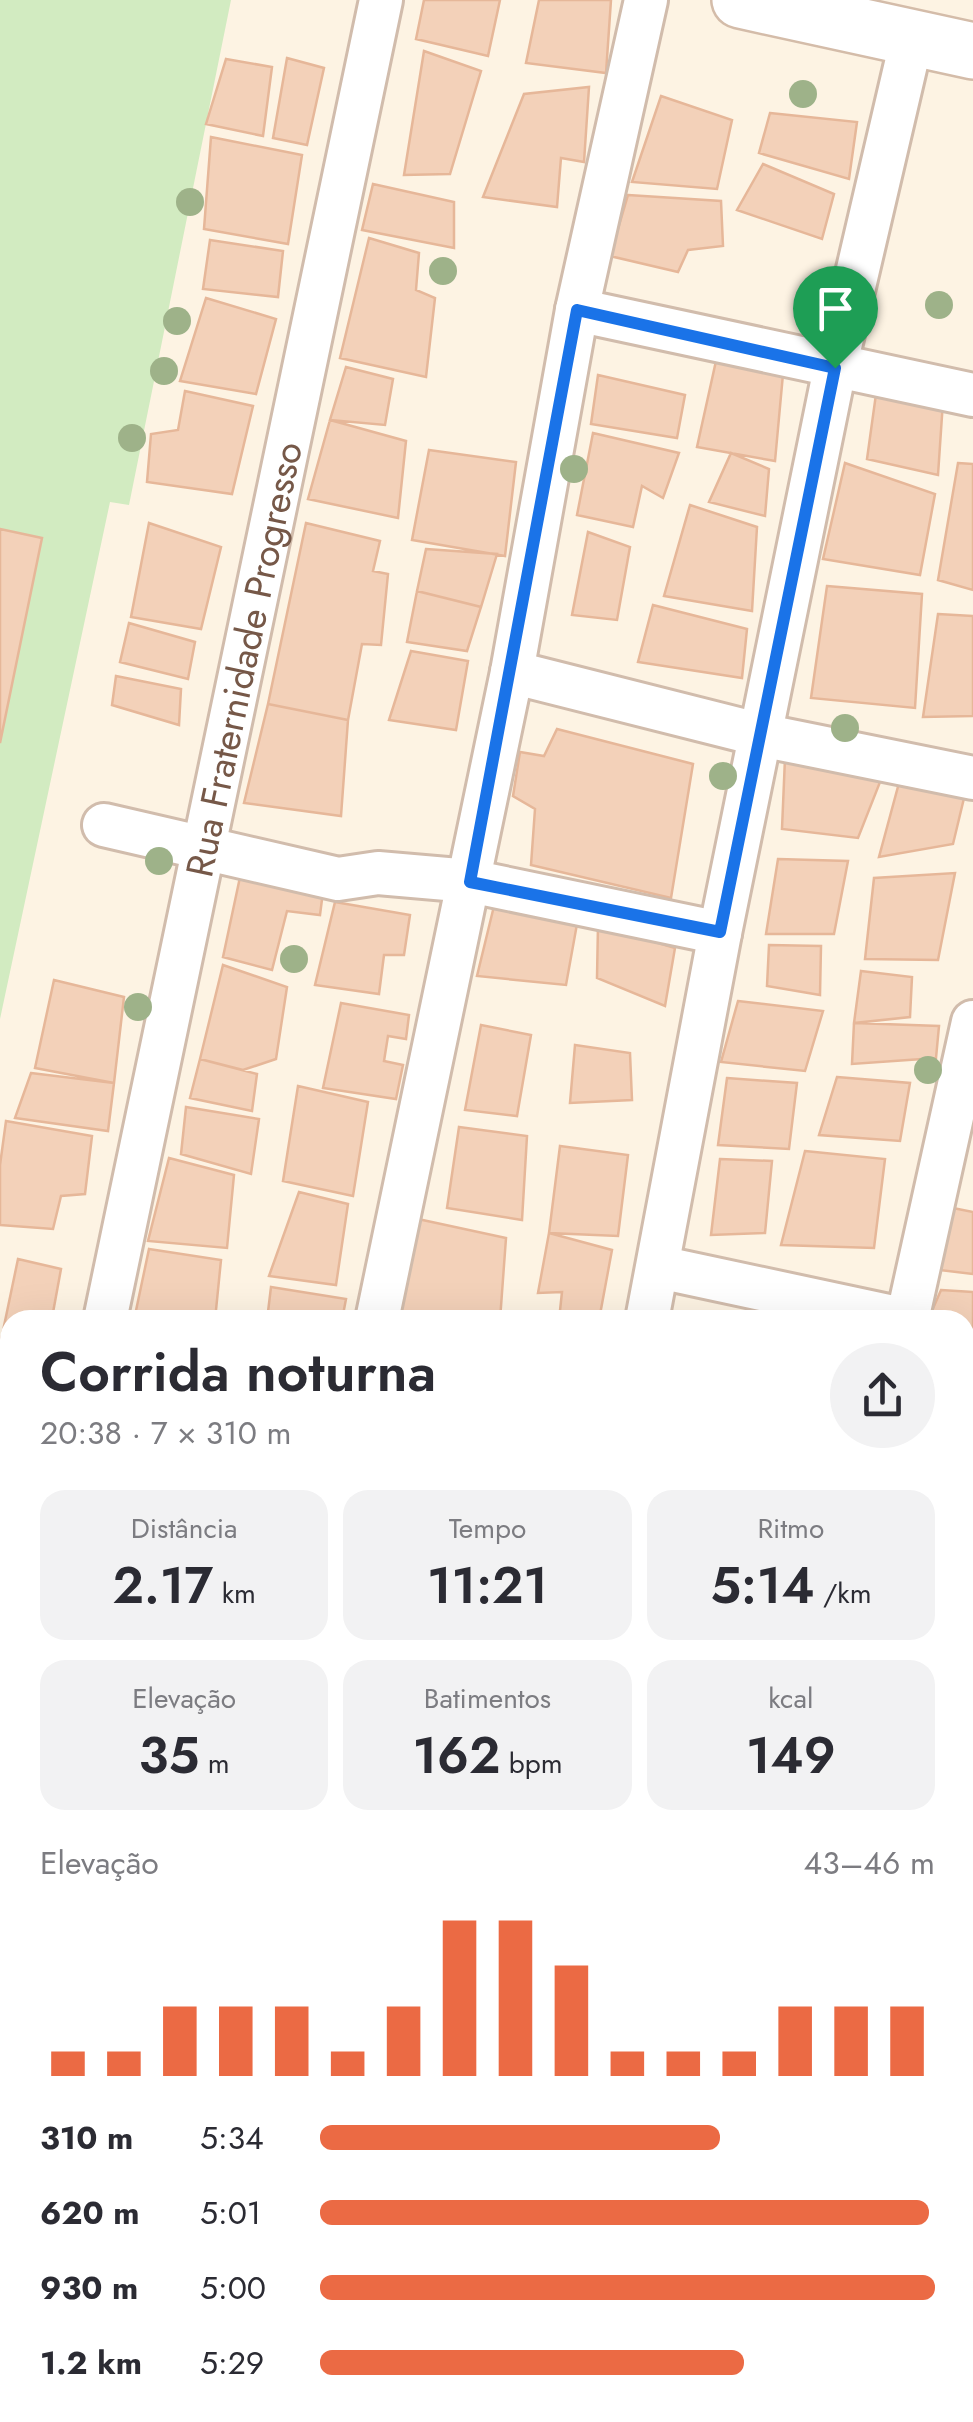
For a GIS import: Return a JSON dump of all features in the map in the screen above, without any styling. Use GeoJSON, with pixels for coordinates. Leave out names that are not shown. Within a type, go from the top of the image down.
{"type":"FeatureCollection","features":[{"type":"Feature","properties":{"kind":"street","name":"Rua Fraternidade Progresso"},"geometry":{"type":"LineString","coordinates":[[106,1310],[381,0]]}},
{"type":"Feature","properties":{"kind":"street"},"geometry":{"type":"LineString","coordinates":[[379,1310],[512,672],[577,310],[646,0]]}},
{"type":"Feature","properties":{"kind":"street"},"geometry":{"type":"LineString","coordinates":[[740,0],[973,52]]}},
{"type":"Feature","properties":{"kind":"street"},"geometry":{"type":"LineString","coordinates":[[649,1310],[720,932],[835,368],[912,38]]}},
{"type":"Feature","properties":{"kind":"street"},"geometry":{"type":"LineString","coordinates":[[577,310],[973,395]]}},
{"type":"Feature","properties":{"kind":"street"},"geometry":{"type":"LineString","coordinates":[[512,672],[761,735],[973,778]]}},
{"type":"Feature","properties":{"kind":"street"},"geometry":{"type":"LineString","coordinates":[[104,825],[338,879],[378,873],[470,882],[720,932]]}},
{"type":"Feature","properties":{"kind":"street"},"geometry":{"type":"LineString","coordinates":[[909,1310],[973,1022]]}},
{"type":"Feature","properties":{"kind":"street"},"geometry":{"type":"LineString","coordinates":[[659,1268],[859,1310]]}},
{"type":"Feature","properties":{"kind":"green space"},"geometry":{"type":"Polygon","coordinates":[[[0,0],[231,0],[129,505],[110,502],[0,1019],[0,0]]]}},
{"type":"Feature","properties":{"kind":"building"},"geometry":{"type":"Polygon","coordinates":[[[424,0],[500,0],[488,56],[416,39],[424,0]]]}},
{"type":"Feature","properties":{"kind":"building"},"geometry":{"type":"Polygon","coordinates":[[[539,0],[611,0],[606,73],[526,63],[539,0]]]}},
{"type":"Feature","properties":{"kind":"building"},"geometry":{"type":"Polygon","coordinates":[[[424,51],[481,71],[450,174],[404,175],[424,51]]]}},
{"type":"Feature","properties":{"kind":"building"},"geometry":{"type":"Polygon","coordinates":[[[287,58],[324,68],[307,145],[273,138],[287,58]]]}},
{"type":"Feature","properties":{"kind":"building"},"geometry":{"type":"Polygon","coordinates":[[[226,59],[272,67],[263,136],[206,124],[226,59]]]}},
{"type":"Feature","properties":{"kind":"building"},"geometry":{"type":"Polygon","coordinates":[[[589,87],[584,162],[561,158],[557,207],[483,197],[524,94],[589,87]]]}},
{"type":"Feature","properties":{"kind":"building"},"geometry":{"type":"Polygon","coordinates":[[[661,96],[732,120],[717,189],[632,182],[661,96]]]}},
{"type":"Feature","properties":{"kind":"building"},"geometry":{"type":"Polygon","coordinates":[[[770,113],[857,122],[849,179],[759,153],[770,113]]]}},
{"type":"Feature","properties":{"kind":"building"},"geometry":{"type":"Polygon","coordinates":[[[211,137],[302,155],[288,244],[204,229],[211,137]]]}},
{"type":"Feature","properties":{"kind":"building"},"geometry":{"type":"Polygon","coordinates":[[[763,164],[834,194],[822,239],[737,210],[763,164]]]}},
{"type":"Feature","properties":{"kind":"building"},"geometry":{"type":"Polygon","coordinates":[[[373,184],[454,202],[454,248],[362,230],[373,184]]]}},
{"type":"Feature","properties":{"kind":"building"},"geometry":{"type":"Polygon","coordinates":[[[628,195],[721,201],[723,246],[688,250],[678,272],[610,256],[628,195]]]}},
{"type":"Feature","properties":{"kind":"building"},"geometry":{"type":"Polygon","coordinates":[[[369,238],[419,253],[416,290],[435,298],[426,377],[340,358],[369,238]]]}},
{"type":"Feature","properties":{"kind":"building"},"geometry":{"type":"Polygon","coordinates":[[[210,240],[283,251],[278,297],[203,289],[210,240]]]}},
{"type":"Feature","properties":{"kind":"building"},"geometry":{"type":"Polygon","coordinates":[[[206,298],[276,319],[256,394],[180,381],[206,298]]]}},
{"type":"Feature","properties":{"kind":"building"},"geometry":{"type":"Polygon","coordinates":[[[718,352],[783,374],[775,461],[697,447],[718,352]]]}},
{"type":"Feature","properties":{"kind":"building"},"geometry":{"type":"Polygon","coordinates":[[[346,367],[393,379],[385,425],[330,420],[346,367]]]}},
{"type":"Feature","properties":{"kind":"building"},"geometry":{"type":"Polygon","coordinates":[[[598,375],[685,395],[677,438],[591,424],[598,375]]]}},
{"type":"Feature","properties":{"kind":"building"},"geometry":{"type":"Polygon","coordinates":[[[185,391],[253,406],[232,494],[147,482],[151,434],[178,430],[185,391]]]}},
{"type":"Feature","properties":{"kind":"building"},"geometry":{"type":"Polygon","coordinates":[[[876,394],[943,401],[938,475],[867,459],[876,394]]]}},
{"type":"Feature","properties":{"kind":"building"},"geometry":{"type":"Polygon","coordinates":[[[330,420],[406,441],[398,518],[308,499],[330,420]]]}},
{"type":"Feature","properties":{"kind":"building"},"geometry":{"type":"Polygon","coordinates":[[[593,433],[679,453],[663,498],[642,486],[633,527],[577,515],[593,433]]]}},
{"type":"Feature","properties":{"kind":"building"},"geometry":{"type":"Polygon","coordinates":[[[429,450],[516,462],[505,556],[412,540],[429,450]]]}},
{"type":"Feature","properties":{"kind":"building"},"geometry":{"type":"Polygon","coordinates":[[[731,453],[769,469],[765,516],[709,502],[731,453]]]}},
{"type":"Feature","properties":{"kind":"building"},"geometry":{"type":"Polygon","coordinates":[[[845,463],[935,494],[920,575],[823,559],[845,463]]]}},
{"type":"Feature","properties":{"kind":"building"},"geometry":{"type":"Polygon","coordinates":[[[958,463],[973,464],[973,590],[938,580],[958,463]]]}},
{"type":"Feature","properties":{"kind":"building"},"geometry":{"type":"Polygon","coordinates":[[[690,505],[757,527],[752,611],[664,596],[690,505]]]}},
{"type":"Feature","properties":{"kind":"building"},"geometry":{"type":"Polygon","coordinates":[[[149,523],[221,547],[201,629],[131,617],[149,523]]]}},
{"type":"Feature","properties":{"kind":"building"},"geometry":{"type":"Polygon","coordinates":[[[306,523],[380,541],[373,571],[388,574],[381,645],[362,644],[348,720],[268,704],[306,523]]]}},
{"type":"Feature","properties":{"kind":"building"},"geometry":{"type":"Polygon","coordinates":[[[0,529],[42,538],[0,743],[0,529]]]}},
{"type":"Feature","properties":{"kind":"building"},"geometry":{"type":"Polygon","coordinates":[[[588,532],[630,547],[617,620],[572,615],[588,532]]]}},
{"type":"Feature","properties":{"kind":"building"},"geometry":{"type":"Polygon","coordinates":[[[426,549],[497,554],[481,607],[417,591],[426,549]]]}},
{"type":"Feature","properties":{"kind":"building"},"geometry":{"type":"Polygon","coordinates":[[[827,586],[922,594],[915,708],[811,698],[827,586]]]}},
{"type":"Feature","properties":{"kind":"building"},"geometry":{"type":"Polygon","coordinates":[[[417,591],[481,607],[467,651],[407,642],[417,591]]]}},
{"type":"Feature","properties":{"kind":"building"},"geometry":{"type":"Polygon","coordinates":[[[653,605],[747,629],[742,678],[638,662],[653,605]]]}},
{"type":"Feature","properties":{"kind":"building"},"geometry":{"type":"Polygon","coordinates":[[[938,614],[973,616],[973,716],[923,717],[938,614]]]}},
{"type":"Feature","properties":{"kind":"building"},"geometry":{"type":"Polygon","coordinates":[[[129,623],[195,642],[188,679],[120,662],[129,623]]]}},
{"type":"Feature","properties":{"kind":"building"},"geometry":{"type":"Polygon","coordinates":[[[411,651],[468,661],[456,730],[389,720],[411,651]]]}},
{"type":"Feature","properties":{"kind":"building"},"geometry":{"type":"Polygon","coordinates":[[[116,676],[181,689],[179,725],[112,705],[116,676]]]}},
{"type":"Feature","properties":{"kind":"building"},"geometry":{"type":"Polygon","coordinates":[[[268,704],[348,720],[341,816],[244,803],[268,704]]]}},
{"type":"Feature","properties":{"kind":"building"},"geometry":{"type":"Polygon","coordinates":[[[557,729],[693,764],[671,898],[531,865],[535,809],[513,796],[520,752],[544,756],[557,729]]]}},
{"type":"Feature","properties":{"kind":"building"},"geometry":{"type":"Polygon","coordinates":[[[785,758],[882,777],[858,838],[782,829],[785,758]]]}},
{"type":"Feature","properties":{"kind":"building"},"geometry":{"type":"Polygon","coordinates":[[[899,783],[965,794],[953,844],[879,857],[899,783]]]}},
{"type":"Feature","properties":{"kind":"building"},"geometry":{"type":"Polygon","coordinates":[[[778,859],[848,861],[834,934],[766,934],[778,859]]]}},
{"type":"Feature","properties":{"kind":"building"},"geometry":{"type":"Polygon","coordinates":[[[243,863],[324,884],[320,915],[287,911],[272,970],[223,957],[243,863]]]}},
{"type":"Feature","properties":{"kind":"building"},"geometry":{"type":"Polygon","coordinates":[[[955,873],[938,960],[865,959],[874,878],[955,873]]]}},
{"type":"Feature","properties":{"kind":"building"},"geometry":{"type":"Polygon","coordinates":[[[335,902],[410,915],[404,955],[384,955],[379,994],[315,985],[335,902]]]}},
{"type":"Feature","properties":{"kind":"building"},"geometry":{"type":"Polygon","coordinates":[[[494,906],[579,913],[566,985],[477,976],[494,906]]]}},
{"type":"Feature","properties":{"kind":"building"},"geometry":{"type":"Polygon","coordinates":[[[598,925],[675,948],[665,1006],[597,978],[598,925]]]}},
{"type":"Feature","properties":{"kind":"building"},"geometry":{"type":"Polygon","coordinates":[[[769,945],[821,946],[820,995],[767,986],[769,945]]]}},
{"type":"Feature","properties":{"kind":"building"},"geometry":{"type":"Polygon","coordinates":[[[223,965],[287,987],[276,1059],[243,1070],[200,1059],[223,965]]]}},
{"type":"Feature","properties":{"kind":"building"},"geometry":{"type":"Polygon","coordinates":[[[861,971],[912,977],[910,1017],[854,1023],[861,971]]]}},
{"type":"Feature","properties":{"kind":"building"},"geometry":{"type":"Polygon","coordinates":[[[54,980],[124,997],[114,1083],[35,1068],[54,980]]]}},
{"type":"Feature","properties":{"kind":"building"},"geometry":{"type":"Polygon","coordinates":[[[738,1001],[823,1011],[805,1071],[721,1062],[738,1001]]]}},
{"type":"Feature","properties":{"kind":"building"},"geometry":{"type":"Polygon","coordinates":[[[341,1003],[409,1015],[406,1039],[388,1036],[384,1061],[403,1065],[396,1099],[323,1088],[341,1003]]]}},
{"type":"Feature","properties":{"kind":"building"},"geometry":{"type":"Polygon","coordinates":[[[854,1023],[939,1026],[936,1058],[852,1064],[854,1023]]]}},
{"type":"Feature","properties":{"kind":"building"},"geometry":{"type":"Polygon","coordinates":[[[481,1025],[531,1035],[517,1116],[465,1110],[481,1025]]]}},
{"type":"Feature","properties":{"kind":"building"},"geometry":{"type":"Polygon","coordinates":[[[575,1045],[630,1053],[632,1100],[570,1103],[575,1045]]]}},
{"type":"Feature","properties":{"kind":"building"},"geometry":{"type":"Polygon","coordinates":[[[200,1059],[257,1074],[252,1111],[190,1098],[200,1059]]]}},
{"type":"Feature","properties":{"kind":"building"},"geometry":{"type":"Polygon","coordinates":[[[31,1073],[114,1083],[108,1131],[15,1118],[31,1073]]]}},
{"type":"Feature","properties":{"kind":"building"},"geometry":{"type":"Polygon","coordinates":[[[837,1077],[910,1083],[900,1141],[819,1135],[837,1077]]]}},
{"type":"Feature","properties":{"kind":"building"},"geometry":{"type":"Polygon","coordinates":[[[727,1078],[797,1083],[789,1149],[718,1145],[727,1078]]]}},
{"type":"Feature","properties":{"kind":"building"},"geometry":{"type":"Polygon","coordinates":[[[298,1086],[368,1102],[353,1196],[283,1181],[298,1086]]]}},
{"type":"Feature","properties":{"kind":"building"},"geometry":{"type":"Polygon","coordinates":[[[186,1107],[259,1119],[251,1174],[181,1154],[186,1107]]]}},
{"type":"Feature","properties":{"kind":"building"},"geometry":{"type":"Polygon","coordinates":[[[6,1121],[92,1136],[85,1194],[61,1196],[53,1229],[0,1225],[0,1165],[6,1121]]]}},
{"type":"Feature","properties":{"kind":"building"},"geometry":{"type":"Polygon","coordinates":[[[459,1127],[527,1136],[522,1220],[447,1208],[459,1127]]]}},
{"type":"Feature","properties":{"kind":"building"},"geometry":{"type":"Polygon","coordinates":[[[560,1146],[628,1155],[618,1236],[549,1233],[560,1146]]]}},
{"type":"Feature","properties":{"kind":"building"},"geometry":{"type":"Polygon","coordinates":[[[805,1151],[885,1159],[874,1248],[781,1245],[805,1151]]]}},
{"type":"Feature","properties":{"kind":"building"},"geometry":{"type":"Polygon","coordinates":[[[169,1158],[234,1175],[227,1248],[148,1241],[169,1158]]]}},
{"type":"Feature","properties":{"kind":"building"},"geometry":{"type":"Polygon","coordinates":[[[720,1159],[772,1161],[765,1233],[711,1235],[720,1159]]]}},
{"type":"Feature","properties":{"kind":"building"},"geometry":{"type":"Polygon","coordinates":[[[299,1192],[348,1204],[336,1285],[269,1276],[299,1192]]]}},
{"type":"Feature","properties":{"kind":"building"},"geometry":{"type":"Polygon","coordinates":[[[948,1207],[973,1212],[973,1274],[931,1269],[948,1207]]]}},
{"type":"Feature","properties":{"kind":"building"},"geometry":{"type":"Polygon","coordinates":[[[418,1219],[506,1238],[501,1310],[398,1310],[418,1219]]]}},
{"type":"Feature","properties":{"kind":"building"},"geometry":{"type":"Polygon","coordinates":[[[549,1233],[612,1250],[601,1310],[560,1310],[562,1292],[538,1293],[549,1233]]]}},
{"type":"Feature","properties":{"kind":"building"},"geometry":{"type":"Polygon","coordinates":[[[149,1249],[221,1260],[216,1310],[136,1310],[149,1249]]]}},
{"type":"Feature","properties":{"kind":"building"},"geometry":{"type":"Polygon","coordinates":[[[18,1259],[61,1269],[53,1310],[7,1310],[18,1259]]]}},
{"type":"Feature","properties":{"kind":"building"},"geometry":{"type":"Polygon","coordinates":[[[271,1287],[346,1299],[344,1310],[268,1310],[271,1287]]]}},
{"type":"Feature","properties":{"kind":"building"},"geometry":{"type":"Polygon","coordinates":[[[941,1290],[973,1292],[973,1310],[932,1310],[941,1290]]]}},
{"type":"Feature","properties":{"kind":"route"},"geometry":{"type":"LineString","coordinates":[[577,310],[835,368],[720,932],[470,882],[577,310]]}}]}
